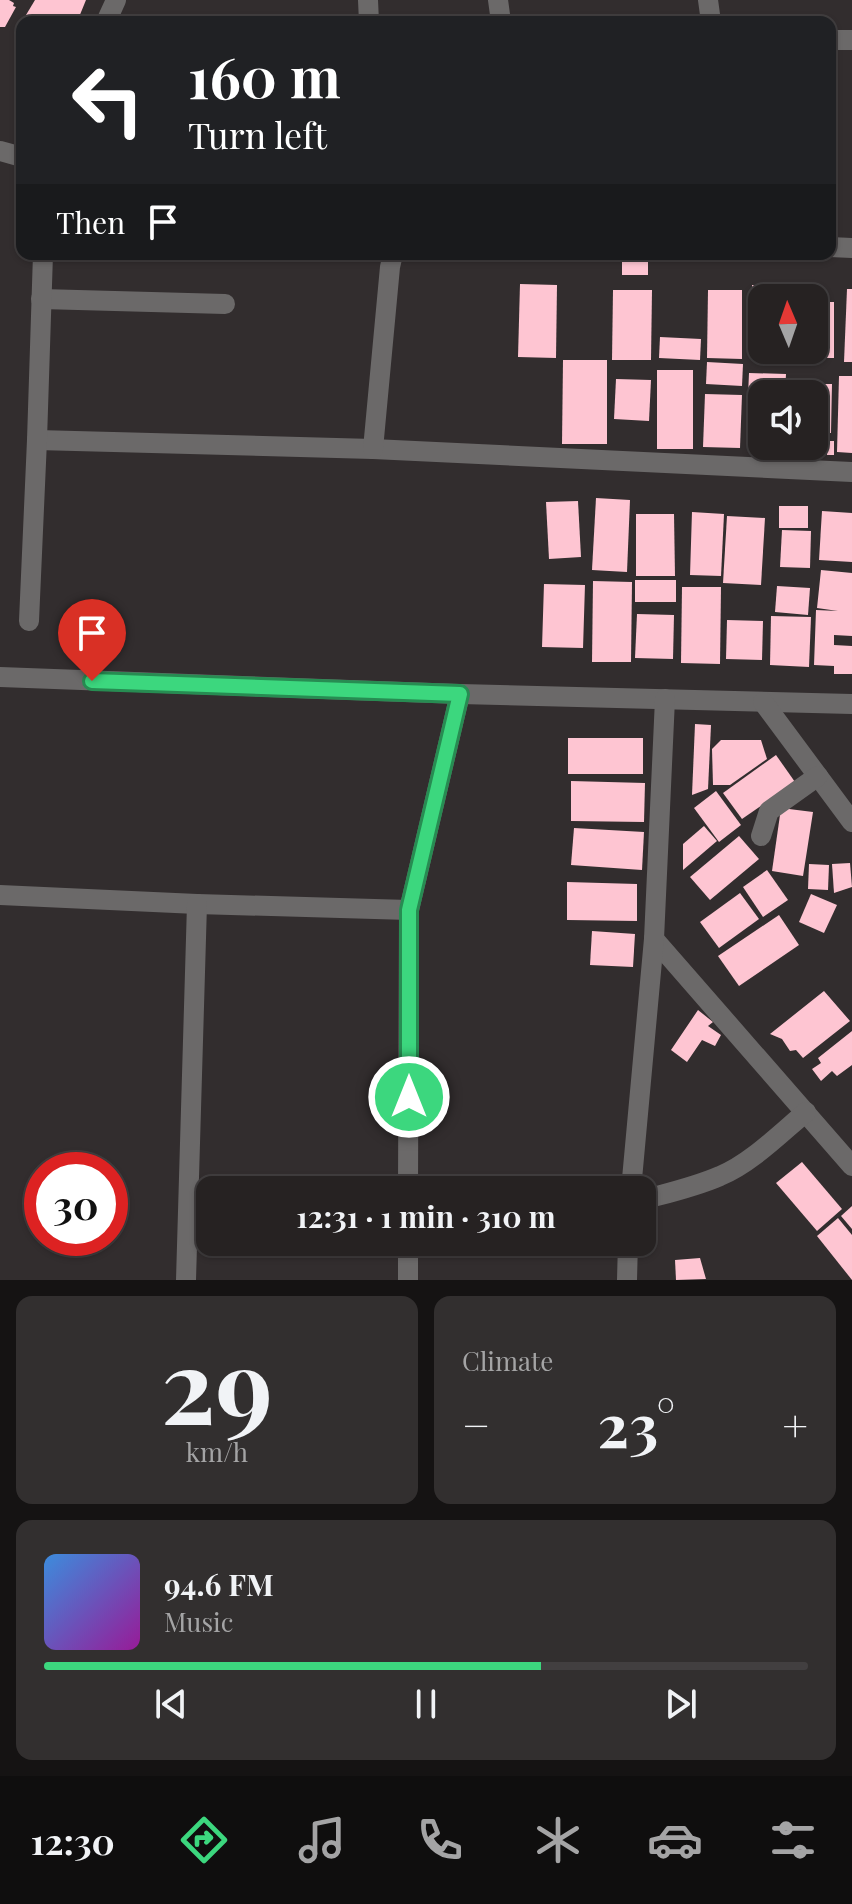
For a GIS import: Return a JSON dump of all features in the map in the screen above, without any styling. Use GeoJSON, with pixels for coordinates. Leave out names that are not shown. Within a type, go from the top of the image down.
{"type":"FeatureCollection","features":[{"type":"Feature","properties":{"kind":"street"},"geometry":{"type":"LineString","coordinates":[[29,621],[43,260]]}},
{"type":"Feature","properties":{"kind":"street"},"geometry":{"type":"LineString","coordinates":[[373,449],[392,260]]}},
{"type":"Feature","properties":{"kind":"street"},"geometry":{"type":"LineString","coordinates":[[41,299],[225,304]]}},
{"type":"Feature","properties":{"kind":"street"},"geometry":{"type":"LineString","coordinates":[[37,440],[373,449],[852,472]]}},
{"type":"Feature","properties":{"kind":"street"},"geometry":{"type":"LineString","coordinates":[[0,677],[460,694],[852,704]]}},
{"type":"Feature","properties":{"kind":"street"},"geometry":{"type":"LineString","coordinates":[[408,1176],[409,910],[460,694]]}},
{"type":"Feature","properties":{"kind":"street"},"geometry":{"type":"LineString","coordinates":[[632,1176],[654,939],[665,699]]}},
{"type":"Feature","properties":{"kind":"street"},"geometry":{"type":"LineString","coordinates":[[763,702],[852,822]]}},
{"type":"Feature","properties":{"kind":"street"},"geometry":{"type":"LineString","coordinates":[[761,836],[769,811],[818,776]]}},
{"type":"Feature","properties":{"kind":"street"},"geometry":{"type":"LineString","coordinates":[[0,895],[409,910]]}},
{"type":"Feature","properties":{"kind":"street"},"geometry":{"type":"LineString","coordinates":[[186,1280],[197,904]]}},
{"type":"Feature","properties":{"kind":"street"},"geometry":{"type":"LineString","coordinates":[[654,939],[852,1166]]}},
{"type":"Feature","properties":{"kind":"street"},"geometry":{"type":"LineString","coordinates":[[656,1197],[723,1175],[761,1150],[806,1112]]}},
{"type":"Feature","properties":{"kind":"street"},"geometry":{"type":"LineString","coordinates":[[408,1256],[408,1280]]}},
{"type":"Feature","properties":{"kind":"street"},"geometry":{"type":"LineString","coordinates":[[627,1280],[628,1256]]}},
{"type":"Feature","properties":{"kind":"building"},"geometry":{"type":"Polygon","coordinates":[[[0,0],[9,0],[16,7],[5,27],[0,27],[0,0]]]}},
{"type":"Feature","properties":{"kind":"building"},"geometry":{"type":"Polygon","coordinates":[[[35,0],[86,0],[79,16],[26,15],[35,0]]]}},
{"type":"Feature","properties":{"kind":"building"},"geometry":{"type":"Polygon","coordinates":[[[622,260],[648,260],[648,275],[622,275],[622,260]]]}},
{"type":"Feature","properties":{"kind":"building"},"geometry":{"type":"Polygon","coordinates":[[[520,284],[557,285],[556,358],[518,357],[520,284]]]}},
{"type":"Feature","properties":{"kind":"building"},"geometry":{"type":"Polygon","coordinates":[[[847,289],[852,289],[852,362],[844,362],[847,289]]]}},
{"type":"Feature","properties":{"kind":"building"},"geometry":{"type":"Polygon","coordinates":[[[613,290],[652,290],[651,360],[612,360],[613,290]]]}},
{"type":"Feature","properties":{"kind":"building"},"geometry":{"type":"Polygon","coordinates":[[[708,290],[742,290],[742,359],[707,358],[708,290]]]}},
{"type":"Feature","properties":{"kind":"building"},"geometry":{"type":"Polygon","coordinates":[[[828,302],[834,302],[834,358],[828,358],[828,302]]]}},
{"type":"Feature","properties":{"kind":"building"},"geometry":{"type":"Polygon","coordinates":[[[660,337],[701,339],[700,360],[659,358],[660,337]]]}},
{"type":"Feature","properties":{"kind":"building"},"geometry":{"type":"Polygon","coordinates":[[[563,360],[607,360],[607,444],[562,444],[563,360]]]}},
{"type":"Feature","properties":{"kind":"building"},"geometry":{"type":"Polygon","coordinates":[[[707,362],[743,364],[742,386],[706,384],[707,362]]]}},
{"type":"Feature","properties":{"kind":"building"},"geometry":{"type":"Polygon","coordinates":[[[657,370],[693,370],[693,449],[657,449],[657,370]]]}},
{"type":"Feature","properties":{"kind":"building"},"geometry":{"type":"Polygon","coordinates":[[[749,373],[786,374],[786,380],[749,380],[749,373]]]}},
{"type":"Feature","properties":{"kind":"building"},"geometry":{"type":"Polygon","coordinates":[[[839,376],[852,376],[852,453],[837,452],[839,376]]]}},
{"type":"Feature","properties":{"kind":"building"},"geometry":{"type":"Polygon","coordinates":[[[616,379],[651,380],[649,421],[614,419],[616,379]]]}},
{"type":"Feature","properties":{"kind":"building"},"geometry":{"type":"Polygon","coordinates":[[[828,384],[832,384],[831,433],[828,433],[828,384]]]}},
{"type":"Feature","properties":{"kind":"building"},"geometry":{"type":"Polygon","coordinates":[[[705,394],[742,395],[740,448],[703,447],[705,394]]]}},
{"type":"Feature","properties":{"kind":"building"},"geometry":{"type":"Polygon","coordinates":[[[748,396],[748,443],[746,443],[748,396]]]}},
{"type":"Feature","properties":{"kind":"building"},"geometry":{"type":"Polygon","coordinates":[[[828,441],[834,441],[834,455],[828,455],[828,441]]]}},
{"type":"Feature","properties":{"kind":"building"},"geometry":{"type":"Polygon","coordinates":[[[596,498],[630,500],[627,572],[592,570],[596,498]]]}},
{"type":"Feature","properties":{"kind":"building"},"geometry":{"type":"Polygon","coordinates":[[[578,501],[581,557],[549,559],[546,502],[578,501]]]}},
{"type":"Feature","properties":{"kind":"building"},"geometry":{"type":"Polygon","coordinates":[[[779,506],[808,506],[808,528],[779,528],[779,506]]]}},
{"type":"Feature","properties":{"kind":"building"},"geometry":{"type":"Polygon","coordinates":[[[822,511],[852,513],[852,562],[819,560],[822,511]]]}},
{"type":"Feature","properties":{"kind":"building"},"geometry":{"type":"Polygon","coordinates":[[[692,512],[724,514],[721,576],[690,575],[692,512]]]}},
{"type":"Feature","properties":{"kind":"building"},"geometry":{"type":"Polygon","coordinates":[[[636,514],[674,514],[675,576],[636,576],[636,514]]]}},
{"type":"Feature","properties":{"kind":"building"},"geometry":{"type":"Polygon","coordinates":[[[727,516],[765,518],[761,585],[723,583],[727,516]]]}},
{"type":"Feature","properties":{"kind":"building"},"geometry":{"type":"Polygon","coordinates":[[[782,530],[811,531],[810,568],[780,567],[782,530]]]}},
{"type":"Feature","properties":{"kind":"building"},"geometry":{"type":"Polygon","coordinates":[[[821,570],[852,573],[852,636],[834,635],[834,645],[852,646],[852,674],[834,674],[834,666],[814,665],[816,610],[838,611],[817,608],[821,570]]]}},
{"type":"Feature","properties":{"kind":"building"},"geometry":{"type":"Polygon","coordinates":[[[635,580],[676,580],[676,602],[635,602],[635,580]]]}},
{"type":"Feature","properties":{"kind":"building"},"geometry":{"type":"Polygon","coordinates":[[[593,581],[632,582],[631,662],[592,662],[593,581]]]}},
{"type":"Feature","properties":{"kind":"building"},"geometry":{"type":"Polygon","coordinates":[[[544,584],[585,585],[583,648],[542,647],[544,584]]]}},
{"type":"Feature","properties":{"kind":"building"},"geometry":{"type":"Polygon","coordinates":[[[777,586],[810,588],[808,615],[775,612],[777,586]]]}},
{"type":"Feature","properties":{"kind":"building"},"geometry":{"type":"Polygon","coordinates":[[[682,587],[721,587],[720,664],[681,663],[682,587]]]}},
{"type":"Feature","properties":{"kind":"building"},"geometry":{"type":"Polygon","coordinates":[[[637,614],[674,615],[673,659],[635,658],[637,614]]]}},
{"type":"Feature","properties":{"kind":"building"},"geometry":{"type":"Polygon","coordinates":[[[771,616],[811,617],[809,667],[770,665],[771,616]]]}},
{"type":"Feature","properties":{"kind":"building"},"geometry":{"type":"Polygon","coordinates":[[[727,620],[763,621],[762,660],[726,659],[727,620]]]}},
{"type":"Feature","properties":{"kind":"building"},"geometry":{"type":"Polygon","coordinates":[[[695,724],[711,725],[708,789],[692,795],[695,724]]]}},
{"type":"Feature","properties":{"kind":"building"},"geometry":{"type":"Polygon","coordinates":[[[568,738],[643,738],[643,774],[568,774],[568,738]]]}},
{"type":"Feature","properties":{"kind":"building"},"geometry":{"type":"Polygon","coordinates":[[[721,740],[761,740],[767,759],[730,785],[713,785],[712,749],[721,740]]]}},
{"type":"Feature","properties":{"kind":"building"},"geometry":{"type":"Polygon","coordinates":[[[776,755],[795,782],[742,819],[723,793],[776,755]]]}},
{"type":"Feature","properties":{"kind":"building"},"geometry":{"type":"Polygon","coordinates":[[[571,781],[645,783],[644,822],[571,821],[571,781]]]}},
{"type":"Feature","properties":{"kind":"building"},"geometry":{"type":"Polygon","coordinates":[[[716,791],[741,825],[719,842],[694,808],[716,791]]]}},
{"type":"Feature","properties":{"kind":"building"},"geometry":{"type":"Polygon","coordinates":[[[781,808],[813,812],[803,876],[772,871],[781,808]]]}},
{"type":"Feature","properties":{"kind":"building"},"geometry":{"type":"Polygon","coordinates":[[[704,826],[717,841],[683,870],[683,844],[704,826]]]}},
{"type":"Feature","properties":{"kind":"building"},"geometry":{"type":"Polygon","coordinates":[[[574,828],[644,832],[642,870],[571,865],[574,828]]]}},
{"type":"Feature","properties":{"kind":"building"},"geometry":{"type":"Polygon","coordinates":[[[739,836],[759,859],[710,900],[690,877],[739,836]]]}},
{"type":"Feature","properties":{"kind":"building"},"geometry":{"type":"Polygon","coordinates":[[[850,863],[852,887],[834,893],[832,864],[850,863]]]}},
{"type":"Feature","properties":{"kind":"building"},"geometry":{"type":"Polygon","coordinates":[[[809,864],[829,865],[828,890],[808,889],[809,864]]]}},
{"type":"Feature","properties":{"kind":"building"},"geometry":{"type":"Polygon","coordinates":[[[767,870],[788,900],[763,917],[743,887],[767,870]]]}},
{"type":"Feature","properties":{"kind":"building"},"geometry":{"type":"Polygon","coordinates":[[[567,882],[637,884],[637,921],[567,920],[567,882]]]}},
{"type":"Feature","properties":{"kind":"building"},"geometry":{"type":"Polygon","coordinates":[[[740,893],[759,919],[719,948],[700,922],[740,893]]]}},
{"type":"Feature","properties":{"kind":"building"},"geometry":{"type":"Polygon","coordinates":[[[811,894],[837,905],[824,933],[799,922],[811,894]]]}},
{"type":"Feature","properties":{"kind":"building"},"geometry":{"type":"Polygon","coordinates":[[[779,915],[799,945],[739,986],[718,956],[779,915]]]}},
{"type":"Feature","properties":{"kind":"building"},"geometry":{"type":"Polygon","coordinates":[[[592,931],[635,934],[633,967],[590,965],[592,931]]]}},
{"type":"Feature","properties":{"kind":"building"},"geometry":{"type":"Polygon","coordinates":[[[824,991],[850,1021],[803,1058],[796,1050],[790,1051],[782,1039],[770,1034],[824,991]]]}},
{"type":"Feature","properties":{"kind":"building"},"geometry":{"type":"Polygon","coordinates":[[[698,1010],[713,1022],[708,1026],[721,1035],[715,1046],[702,1040],[687,1062],[671,1050],[698,1010]]]}},
{"type":"Feature","properties":{"kind":"building"},"geometry":{"type":"Polygon","coordinates":[[[852,1031],[852,1065],[837,1076],[832,1071],[821,1081],[812,1069],[821,1063],[818,1058],[852,1031]]]}},
{"type":"Feature","properties":{"kind":"building"},"geometry":{"type":"Polygon","coordinates":[[[802,1162],[842,1209],[817,1231],[776,1183],[802,1162]]]}},
{"type":"Feature","properties":{"kind":"building"},"geometry":{"type":"Polygon","coordinates":[[[571,1174],[613,1175],[613,1176],[571,1174]]]}},
{"type":"Feature","properties":{"kind":"building"},"geometry":{"type":"Polygon","coordinates":[[[852,1206],[852,1229],[841,1216],[852,1206]]]}},
{"type":"Feature","properties":{"kind":"building"},"geometry":{"type":"Polygon","coordinates":[[[838,1218],[852,1235],[852,1280],[817,1236],[838,1218]]]}},
{"type":"Feature","properties":{"kind":"building"},"geometry":{"type":"Polygon","coordinates":[[[700,1258],[706,1279],[676,1280],[675,1260],[700,1258]]]}},
{"type":"Feature","properties":{"kind":"route"},"geometry":{"type":"LineString","coordinates":[[92,681],[460,694],[409,910],[409,1097]]}}]}
